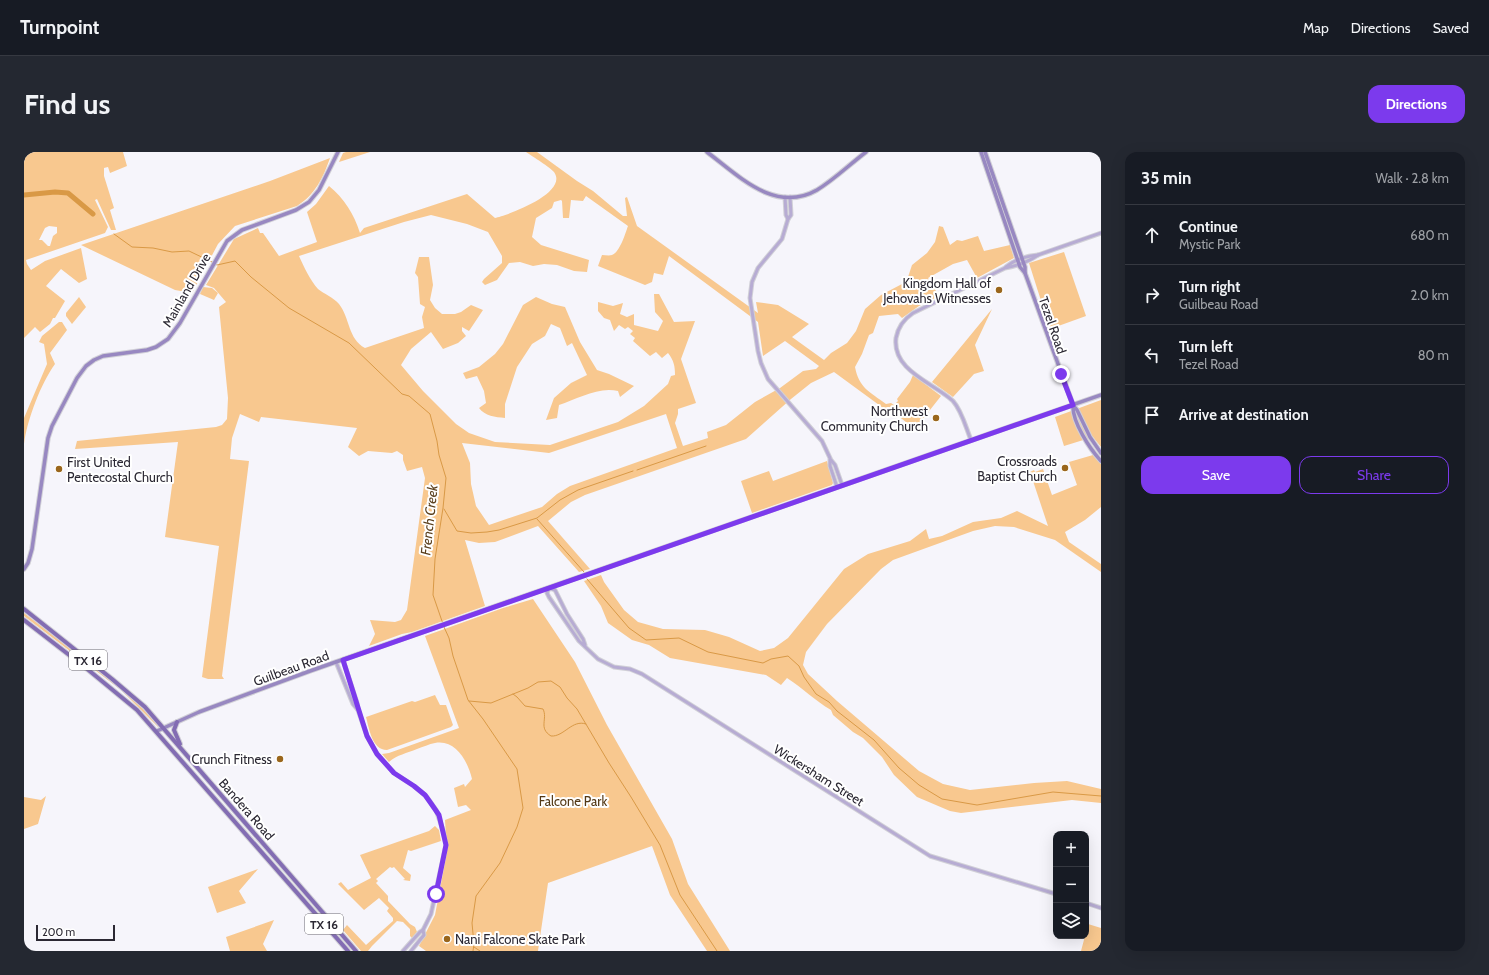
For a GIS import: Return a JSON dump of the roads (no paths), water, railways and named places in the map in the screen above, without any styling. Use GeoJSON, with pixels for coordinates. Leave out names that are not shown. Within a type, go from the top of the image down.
{"type":"FeatureCollection","features":[{"type":"Feature","properties":{"kind":"main road","name":"Mainland Drive"},"geometry":{"type":"LineString","coordinates":[[24,569],[28,563],[32,549],[48,438],[52,426],[79,374],[90,362],[103,356],[147,350],[165,342],[175,332],[227,241],[238,232],[296,210],[309,202],[319,190],[338,152]]}},
{"type":"Feature","properties":{"kind":"main road"},"geometry":{"type":"LineString","coordinates":[[707,152],[755,188],[766,194],[785,197],[804,195],[816,190],[826,184],[866,152]]}},
{"type":"Feature","properties":{"kind":"main road","name":"Tezel Road"},"geometry":{"type":"LineString","coordinates":[[981,152],[1021,261]]}},
{"type":"Feature","properties":{"kind":"main road","name":"Tezel Road"},"geometry":{"type":"LineString","coordinates":[[985,152],[1025,273],[1073,405],[1077,410],[1090,438],[1101,453]]}},
{"type":"Feature","properties":{"kind":"main road","name":"Guilbeau Road"},"geometry":{"type":"LineString","coordinates":[[158,733],[203,710],[336,662],[1101,395]]}},
{"type":"Feature","properties":{"kind":"main road","name":"Tezel Road"},"geometry":{"type":"LineString","coordinates":[[1073,405],[1072,412],[1078,425],[1084,437],[1101,461]]}},
{"type":"Feature","properties":{"kind":"main road","name":"Bandera Road"},"geometry":{"type":"LineString","coordinates":[[24,609],[138,700],[166,728],[184,751],[356,951]]}},
{"type":"Feature","properties":{"kind":"main road","name":"Bandera Road"},"geometry":{"type":"LineString","coordinates":[[24,620],[119,694],[137,710],[348,951]]}},
{"type":"Feature","properties":{"kind":"main road"},"geometry":{"type":"LineString","coordinates":[[177,722],[175,733],[184,751]]}},
{"type":"Feature","properties":{"kind":"street"},"geometry":{"type":"LineString","coordinates":[[785,197],[786,215],[788,219]]}},
{"type":"Feature","properties":{"kind":"street"},"geometry":{"type":"LineString","coordinates":[[790,197],[791,215],[788,219],[782,239],[758,268],[752,282],[750,298],[758,351],[761,363],[768,379],[819,437],[835,465],[842,485]]}},
{"type":"Feature","properties":{"kind":"street"},"geometry":{"type":"LineString","coordinates":[[971,440],[961,414],[954,403],[910,370],[902,362],[896,349],[896,335],[902,322],[913,313],[1005,268],[1101,233]]}},
{"type":"Feature","properties":{"kind":"street"},"geometry":{"type":"LineString","coordinates":[[830,458],[830,466],[837,487]]}},
{"type":"Feature","properties":{"kind":"street","name":"Wickersham Street"},"geometry":{"type":"LineString","coordinates":[[585,645],[584,638],[567,614],[555,590],[549,588],[547,593],[549,597],[580,641],[602,661],[614,667],[634,670],[642,674],[930,856],[1053,893]]}},
{"type":"Feature","properties":{"kind":"street"},"geometry":{"type":"LineString","coordinates":[[343,660],[370,744],[379,758],[394,773],[426,796],[436,810],[441,822],[446,845],[431,914],[423,930],[403,951]]}},
{"type":"Feature","properties":{"kind":"street"},"geometry":{"type":"LineString","coordinates":[[336,662],[353,704],[358,710]]}},
{"type":"Feature","properties":{"kind":"street"},"geometry":{"type":"LineString","coordinates":[[1089,904],[1101,908]]}},
{"type":"Feature","properties":{"kind":"street"},"geometry":{"type":"LineString","coordinates":[[411,951],[424,935],[423,930]]}},
{"type":"Feature","properties":{"kind":"waterway","name":"French Creek"},"geometry":{"type":"LineString","coordinates":[[24,195],[55,192],[68,193],[93,214]]}},
{"type":"Feature","properties":{"kind":"waterway","name":"French Creek"},"geometry":{"type":"LineString","coordinates":[[114,234],[132,247],[153,248],[172,252],[189,251],[212,262]]}},
{"type":"Feature","properties":{"kind":"waterway","name":"French Creek"},"geometry":{"type":"LineString","coordinates":[[215,264],[217,265],[235,261],[251,277],[289,308],[349,343],[402,394],[409,396],[430,414],[439,455],[446,478],[435,559],[433,595],[443,624]]}},
{"type":"Feature","properties":{"kind":"waterway"},"geometry":{"type":"LineString","coordinates":[[637,470],[706,446]]}},
{"type":"Feature","properties":{"kind":"waterway"},"geometry":{"type":"LineString","coordinates":[[444,509],[457,531],[471,533],[499,530],[537,518],[560,500],[578,490],[633,471]]}},
{"type":"Feature","properties":{"kind":"waterway"},"geometry":{"type":"LineString","coordinates":[[537,519],[584,572]]}},
{"type":"Feature","properties":{"kind":"waterway"},"geometry":{"type":"LineString","coordinates":[[587,579],[629,628],[646,640],[679,638],[708,652],[763,663],[771,659],[788,656],[799,666],[804,677],[816,694],[829,702],[837,711],[874,740],[899,768],[919,785],[942,799],[977,805],[1053,792],[1101,796]]}},
{"type":"Feature","properties":{"kind":"waterway","name":"French Creek"},"geometry":{"type":"LineString","coordinates":[[444,627],[449,638],[453,656],[468,700],[483,719],[517,769],[523,808],[517,827],[500,863],[476,896],[472,923],[474,944],[473,951]]}},
{"type":"Feature","properties":{"kind":"waterway"},"geometry":{"type":"LineString","coordinates":[[469,701],[491,703],[528,688],[538,682],[551,681],[560,687],[577,709],[660,845],[680,895],[717,951]]}},
{"type":"Feature","properties":{"kind":"waterway"},"geometry":{"type":"LineString","coordinates":[[513,694],[525,706],[543,709],[545,716],[544,727],[547,733],[551,736],[556,736],[576,724],[586,724]]}},
{"type":"Feature","properties":{"kind":"waterway","name":"French Creek"},"geometry":{"type":"LineString","coordinates":[[474,947],[480,951]]}},
{"type":"Feature","properties":{"kind":"place","name":"Kingdom Hall of Jehovahs Witnesses"},"geometry":{"type":"Point","coordinates":[999,290]}},
{"type":"Feature","properties":{"kind":"place","name":"Northwest Community Church"},"geometry":{"type":"Point","coordinates":[936,418]}},
{"type":"Feature","properties":{"kind":"place","name":"Crossroads Baptist Church"},"geometry":{"type":"Point","coordinates":[1065,468]}},
{"type":"Feature","properties":{"kind":"place","name":"First United Pentecostal Church"},"geometry":{"type":"Point","coordinates":[59,469]}},
{"type":"Feature","properties":{"kind":"place","name":"Crunch Fitness"},"geometry":{"type":"Point","coordinates":[280,759]}},
{"type":"Feature","properties":{"kind":"place","name":"Nani Falcone Skate Park"},"geometry":{"type":"Point","coordinates":[447,939]}},
{"type":"Feature","properties":{"kind":"park label","name":"Falcone Park"},"geometry":{"type":"Point","coordinates":[573,801]}}]}
